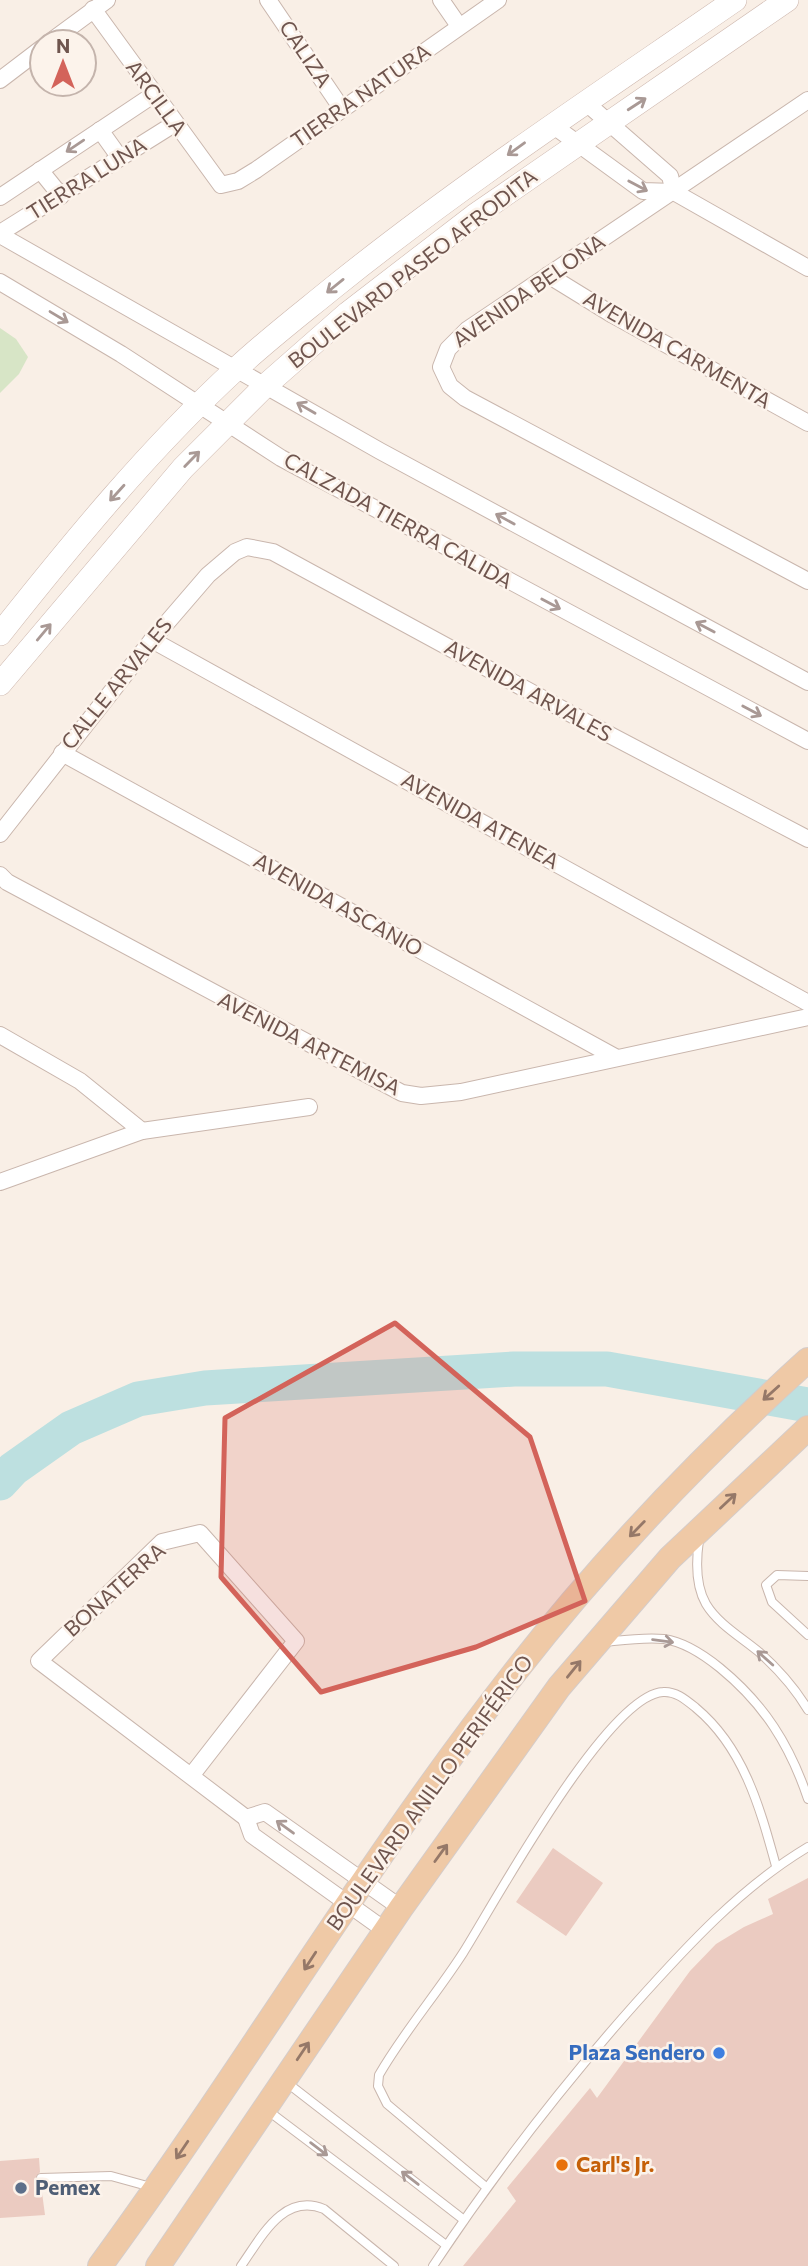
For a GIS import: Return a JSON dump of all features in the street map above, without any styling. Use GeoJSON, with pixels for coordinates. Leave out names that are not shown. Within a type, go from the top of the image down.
{"type":"FeatureCollection","features":[{"type":"Feature","properties":{"kind":"main road","name":"BOULEVARD ANILLO PERIFÉRICO"},"geometry":{"type":"LineString","coordinates":[[100,2266],[347,1904],[514,1673],[614,1553],[735,1426],[808,1360]]}},
{"type":"Feature","properties":{"kind":"main road","name":"BOULEVARD ANILLO PERIFÉRICO"},"geometry":{"type":"LineString","coordinates":[[158,2266],[401,1908],[559,1687],[700,1526],[808,1428]]}},
{"type":"Feature","properties":{"kind":"main road"},"geometry":{"type":"LineString","coordinates":[[168,2266],[177,2238]]}},
{"type":"Feature","properties":{"kind":"main road"},"geometry":{"type":"LineString","coordinates":[[83,2266],[118,2242]]}},
{"type":"Feature","properties":{"kind":"street","name":"CALIZA"},"geometry":{"type":"LineString","coordinates":[[268,0],[342,109]]}},
{"type":"Feature","properties":{"kind":"street"},"geometry":{"type":"LineString","coordinates":[[441,0],[459,26]]}},
{"type":"Feature","properties":{"kind":"street","name":"TIERRA NATURA"},"geometry":{"type":"LineString","coordinates":[[220,185],[238,181],[256,170],[498,0]]}},
{"type":"Feature","properties":{"kind":"street","name":"BOULEVARD PASEO AFRODITA"},"geometry":{"type":"LineString","coordinates":[[0,634],[106,505],[198,405],[237,367],[381,250],[551,124],[735,0]]}},
{"type":"Feature","properties":{"kind":"street","name":"BOULEVARD PASEO AFRODITA"},"geometry":{"type":"LineString","coordinates":[[0,684],[183,468],[265,385],[348,313],[464,224],[787,0]]}},
{"type":"Feature","properties":{"kind":"street"},"geometry":{"type":"LineString","coordinates":[[69,28],[100,5]]}},
{"type":"Feature","properties":{"kind":"street","name":"ARCILLA"},"geometry":{"type":"LineString","coordinates":[[100,5],[153,95],[220,185]]}},
{"type":"Feature","properties":{"kind":"street"},"geometry":{"type":"LineString","coordinates":[[0,79],[28,58]]}},
{"type":"Feature","properties":{"kind":"street","name":"TIERRA LUNA"},"geometry":{"type":"LineString","coordinates":[[0,197],[153,95]]}},
{"type":"Feature","properties":{"kind":"street","name":"AVENIDA BELONA"},"geometry":{"type":"LineString","coordinates":[[808,100],[467,330],[448,349],[441,367],[450,386],[465,398],[808,581]]}},
{"type":"Feature","properties":{"kind":"street"},"geometry":{"type":"LineString","coordinates":[[584,101],[670,176],[674,192]]}},
{"type":"Feature","properties":{"kind":"street","name":"TIERRA LUNA"},"geometry":{"type":"LineString","coordinates":[[0,234],[174,124]]}},
{"type":"Feature","properties":{"kind":"street"},"geometry":{"type":"LineString","coordinates":[[551,124],[576,145],[643,191],[674,192],[808,268]]}},
{"type":"Feature","properties":{"kind":"street"},"geometry":{"type":"LineString","coordinates":[[100,130],[120,158]]}},
{"type":"Feature","properties":{"kind":"street"},"geometry":{"type":"LineString","coordinates":[[40,170],[61,196]]}},
{"type":"Feature","properties":{"kind":"street"},"geometry":{"type":"LineString","coordinates":[[0,234],[392,457],[808,682]]}},
{"type":"Feature","properties":{"kind":"street","name":"AVENIDA CARMENTA"},"geometry":{"type":"LineString","coordinates":[[548,275],[613,315],[808,423]]}},
{"type":"Feature","properties":{"kind":"street","name":"CALZADA TIERRA CALIDA"},"geometry":{"type":"LineString","coordinates":[[0,282],[121,354],[226,424],[317,478],[808,741]]}},
{"type":"Feature","properties":{"kind":"street","name":"CALLE ARVALES"},"geometry":{"type":"LineString","coordinates":[[0,834],[5,816],[62,753],[152,640],[208,575],[235,552],[247,547]]}},
{"type":"Feature","properties":{"kind":"street","name":"AVENIDA ARVALES"},"geometry":{"type":"LineString","coordinates":[[247,547],[273,552],[808,839]]}},
{"type":"Feature","properties":{"kind":"street","name":"AVENIDA ATENEA"},"geometry":{"type":"LineString","coordinates":[[152,640],[808,1003]]}},
{"type":"Feature","properties":{"kind":"street","name":"AVENIDA ASCANIO"},"geometry":{"type":"LineString","coordinates":[[62,753],[615,1057]]}},
{"type":"Feature","properties":{"kind":"street","name":"AVENIDA ARTEMISA"},"geometry":{"type":"LineString","coordinates":[[0,875],[7,882],[116,943],[402,1093],[421,1096],[461,1092],[808,1017]]}},
{"type":"Feature","properties":{"kind":"street"},"geometry":{"type":"LineString","coordinates":[[0,1035],[80,1081],[142,1131]]}},
{"type":"Feature","properties":{"kind":"street"},"geometry":{"type":"LineString","coordinates":[[0,1182],[142,1131],[309,1107]]}},
{"type":"Feature","properties":{"kind":"street","name":"BONATERRA"},"geometry":{"type":"LineString","coordinates":[[191,1776],[296,1641],[200,1533],[162,1542],[39,1661],[246,1818],[252,1835],[386,1931]]}},
{"type":"Feature","properties":{"kind":"street"},"geometry":{"type":"LineString","coordinates":[[246,1818],[265,1812],[401,1908]]}},
{"type":"Feature","properties":{"kind":"street"},"geometry":{"type":"LineString","coordinates":[[300,1870],[315,1849]]}},
{"type":"Feature","properties":{"kind":"lane"},"geometry":{"type":"LineString","coordinates":[[700,1526],[696,1564],[699,1588],[706,1605],[782,1673],[808,1710]]}},
{"type":"Feature","properties":{"kind":"lane"},"geometry":{"type":"LineString","coordinates":[[808,1576],[777,1575],[766,1585],[772,1602],[808,1635]]}},
{"type":"Feature","properties":{"kind":"lane"},"geometry":{"type":"LineString","coordinates":[[595,1643],[663,1639],[683,1644],[708,1659],[741,1685],[766,1713],[790,1752],[808,1799]]}},
{"type":"Feature","properties":{"kind":"lane"},"geometry":{"type":"LineString","coordinates":[[486,2188],[387,2104],[378,2086],[379,2076],[462,1954],[547,1815],[628,1712],[651,1695],[663,1692],[674,1693],[702,1714],[741,1763],[756,1798],[776,1866]]}},
{"type":"Feature","properties":{"kind":"lane"},"geometry":{"type":"LineString","coordinates":[[433,2266],[486,2188],[606,2037],[662,1974],[776,1866],[808,1847]]}},
{"type":"Feature","properties":{"kind":"lane"},"geometry":{"type":"LineString","coordinates":[[284,2080],[464,2220]]}},
{"type":"Feature","properties":{"kind":"lane"},"geometry":{"type":"LineString","coordinates":[[265,2108],[446,2245]]}},
{"type":"Feature","properties":{"kind":"lane"},"geometry":{"type":"LineString","coordinates":[[41,2178],[111,2176],[154,2188]]}},
{"type":"Feature","properties":{"kind":"lane"},"geometry":{"type":"LineString","coordinates":[[241,2266],[281,2215],[300,2204],[312,2204],[324,2209],[394,2266]]}},
{"type":"Feature","properties":{"kind":"highlighted area"},"geometry":{"type":"Polygon","coordinates":[[[395,1323],[530,1437],[585,1601],[476,1647],[321,1692],[221,1577],[225,1418],[395,1323]]]}},
{"type":"Feature","properties":{"kind":"green space"},"geometry":{"type":"Polygon","coordinates":[[[0,328],[16,339],[28,357],[19,374],[0,393],[0,328]]]}},
{"type":"Feature","properties":{"kind":"building"},"geometry":{"type":"Polygon","coordinates":[[[553,1848],[603,1883],[566,1936],[516,1902],[553,1848]]]}},
{"type":"Feature","properties":{"kind":"building","name":"Plaza Sendero"},"geometry":{"type":"Polygon","coordinates":[[[808,1878],[808,2266],[463,2266],[516,2201],[507,2188],[590,2088],[597,2098],[690,1971],[716,1944],[773,1914],[768,1899],[808,1878]]]}},
{"type":"Feature","properties":{"kind":"building","name":"Pemex"},"geometry":{"type":"Polygon","coordinates":[[[39,2158],[40,2172],[35,2179],[41,2185],[45,2215],[0,2218],[0,2161],[39,2158]]]}},
{"type":"Feature","properties":{"kind":"waterway"},"geometry":{"type":"LineString","coordinates":[[0,1483],[13,1469],[71,1428],[138,1399],[205,1388],[514,1369],[607,1369],[808,1405]]}},
{"type":"Feature","properties":{"kind":"place","name":"Plaza Sendero"},"geometry":{"type":"Point","coordinates":[719,2053]}},
{"type":"Feature","properties":{"kind":"place","name":"Carl's Jr."},"geometry":{"type":"Point","coordinates":[562,2165]}},
{"type":"Feature","properties":{"kind":"place","name":"Pemex"},"geometry":{"type":"Point","coordinates":[21,2188]}}]}
